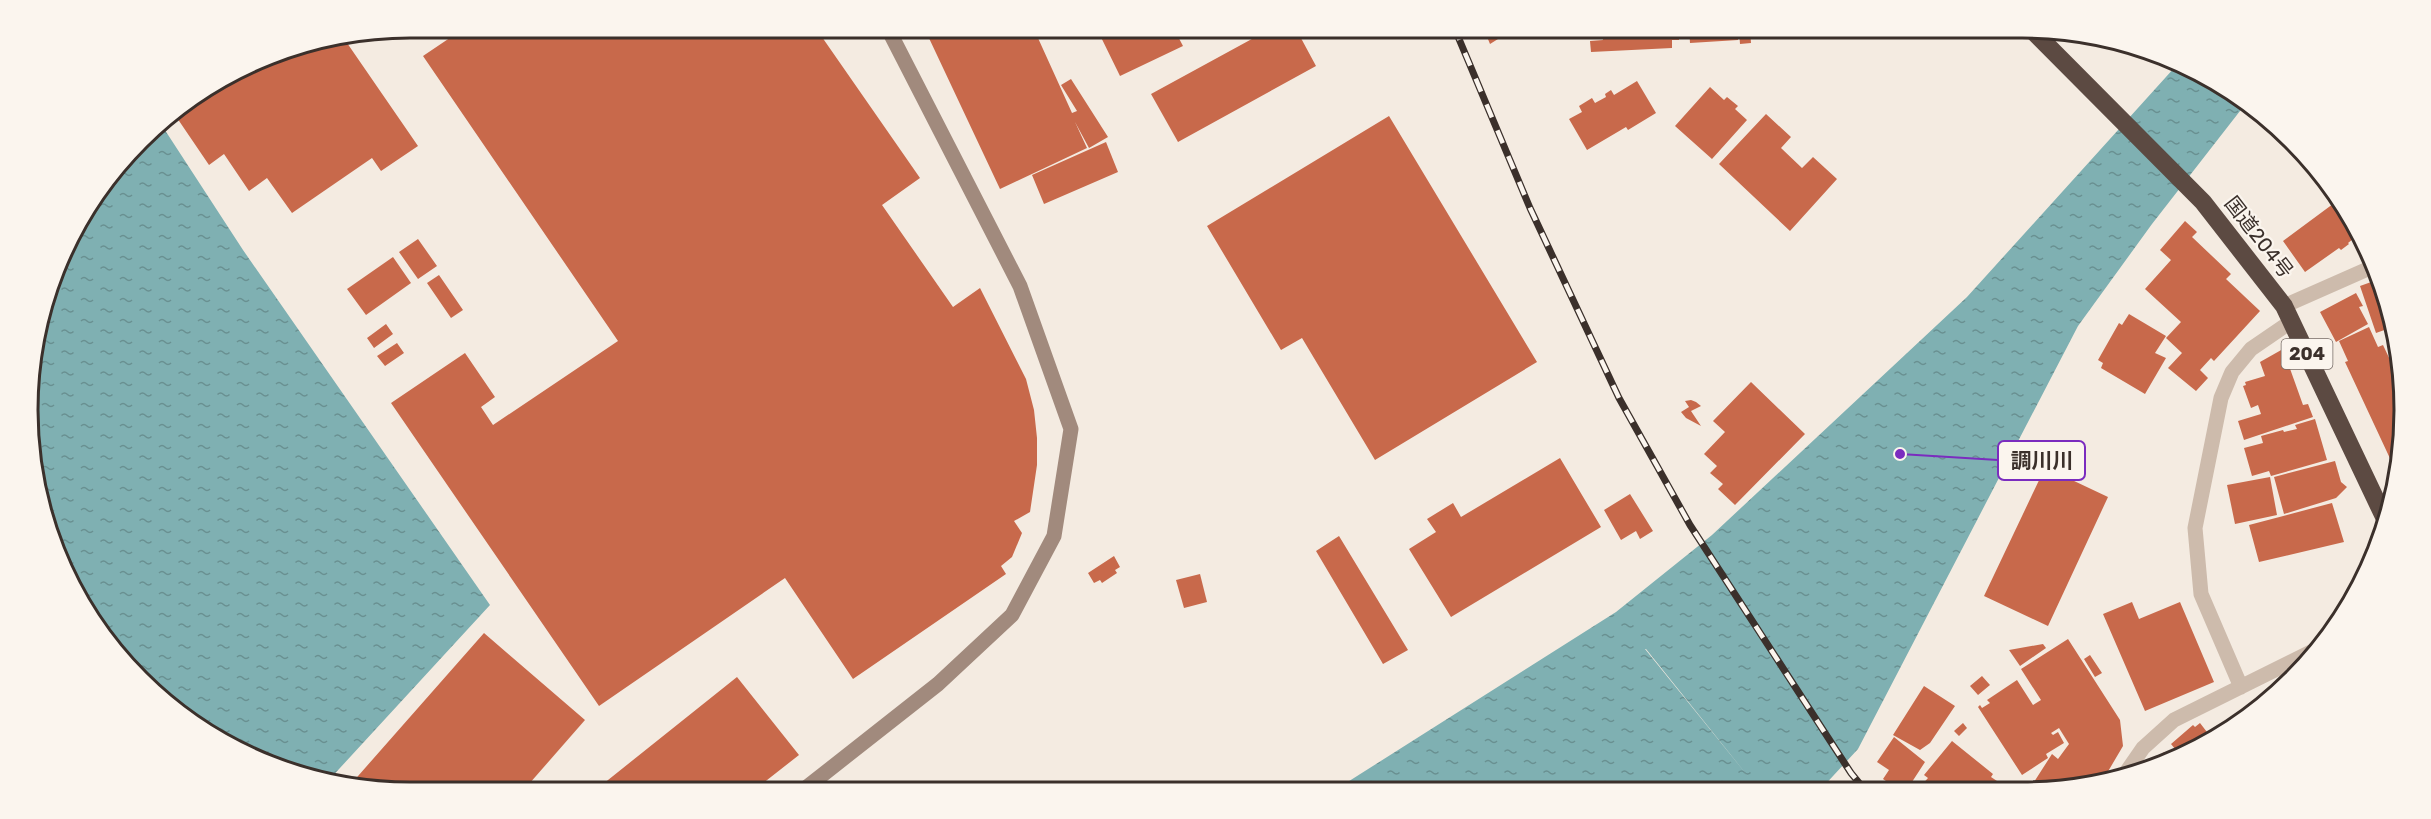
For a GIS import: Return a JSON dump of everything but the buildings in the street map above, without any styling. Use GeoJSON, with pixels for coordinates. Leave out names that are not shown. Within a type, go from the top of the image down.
{"type":"FeatureCollection","features":[{"type":"Feature","properties":{"kind":"highway","name":"国道204号"},"geometry":{"type":"LineString","coordinates":[[2041,38],[2203,202],[2288,314],[2380,509]]}},
{"type":"Feature","properties":{"kind":"street"},"geometry":{"type":"LineString","coordinates":[[813,782],[938,684],[1012,615],[1054,536],[1071,429],[1020,286],[892,37]]}},
{"type":"Feature","properties":{"kind":"street"},"geometry":{"type":"LineString","coordinates":[[2241,687],[2201,594],[2195,528],[2221,398],[2232,372],[2251,349],[2288,314],[2366,270]]}},
{"type":"Feature","properties":{"kind":"street"},"geometry":{"type":"LineString","coordinates":[[2131,765],[2143,747],[2174,720],[2298,659]]}},
{"type":"Feature","properties":{"kind":"water"},"geometry":{"type":"Polygon","coordinates":[[[2172,70],[2208,87],[2241,109],[2152,224],[2078,326],[1858,749],[1827,782],[1348,782],[1616,612],[1712,535],[1967,297],[2172,70]],[[1645,649],[1751,780],[1646,649],[1645,649]]]}},
{"type":"Feature","properties":{"kind":"water"},"geometry":{"type":"Polygon","coordinates":[[[165,130],[243,250],[490,605],[335,774],[313,769],[267,753],[223,732],[203,719],[146,673],[100,616],[87,596],[66,552],[50,506],[38,434],[38,385],[41,361],[57,290],[87,223],[114,183],[146,146],[165,130]]]}},
{"type":"Feature","properties":{"kind":"railway"},"geometry":{"type":"LineString","coordinates":[[1458,37],[1530,208],[1619,398],[1690,525],[1858,782]]}},
{"type":"Feature","properties":{"kind":"place","name":"調川川"},"geometry":{"type":"Point","coordinates":[1900,454]}}]}
